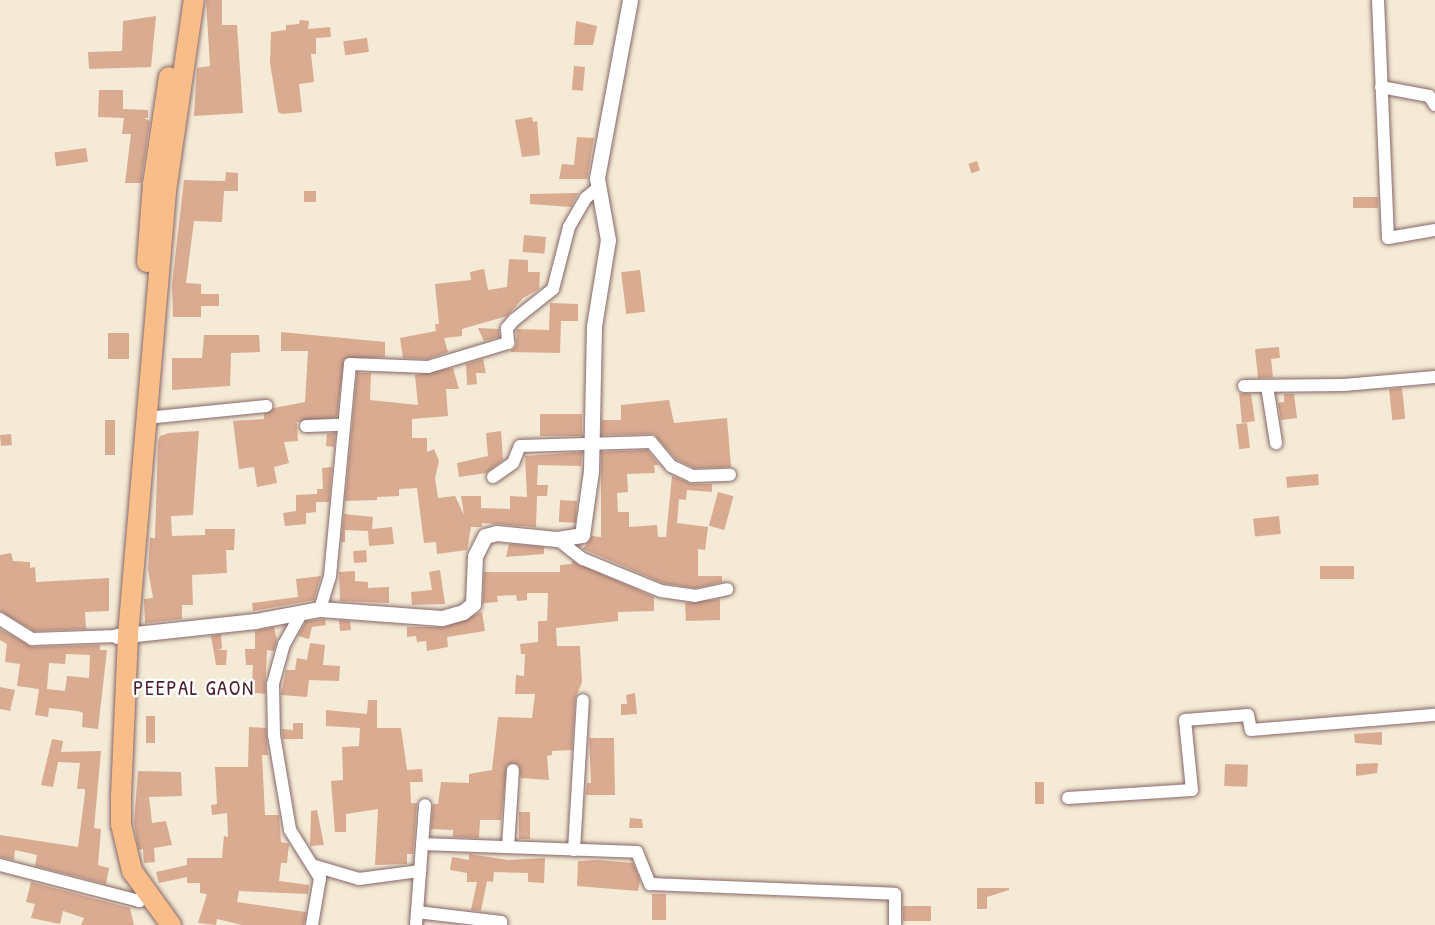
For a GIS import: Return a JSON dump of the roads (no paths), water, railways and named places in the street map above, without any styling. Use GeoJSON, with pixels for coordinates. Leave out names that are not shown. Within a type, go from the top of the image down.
{"type":"FeatureCollection","features":[{"type":"Feature","properties":{"kind":"main road"},"geometry":{"type":"LineString","coordinates":[[171,925],[122,875],[110,825],[153,184],[181,0]]}},
{"type":"Feature","properties":{"kind":"main road"},"geometry":{"type":"LineString","coordinates":[[123,635],[146,418],[167,184],[194,0]]}},
{"type":"Feature","properties":{"kind":"main road"},"geometry":{"type":"LineString","coordinates":[[143,898],[159,925]]}},
{"type":"Feature","properties":{"kind":"street"},"geometry":{"type":"LineString","coordinates":[[0,619],[32,639],[123,635],[255,621],[320,609],[442,618],[463,612],[473,604],[475,556],[485,537],[496,533],[557,539],[582,535],[585,530],[592,444],[594,326],[608,240],[598,188],[601,145],[630,0]]}},
{"type":"Feature","properties":{"kind":"street"},"geometry":{"type":"LineString","coordinates":[[1378,0],[1388,238],[1435,230]]}},
{"type":"Feature","properties":{"kind":"street"},"geometry":{"type":"LineString","coordinates":[[1381,87],[1429,96],[1435,105]]}},
{"type":"Feature","properties":{"kind":"street"},"geometry":{"type":"LineString","coordinates":[[320,609],[330,576],[350,364],[428,367],[508,343],[507,328],[552,289],[569,226],[586,198],[598,188]]}},
{"type":"Feature","properties":{"kind":"street"},"geometry":{"type":"LineString","coordinates":[[1244,386],[1344,385],[1435,377]]}},
{"type":"Feature","properties":{"kind":"street"},"geometry":{"type":"LineString","coordinates":[[1267,386],[1276,442]]}},
{"type":"Feature","properties":{"kind":"street"},"geometry":{"type":"LineString","coordinates":[[146,418],[266,406]]}},
{"type":"Feature","properties":{"kind":"street"},"geometry":{"type":"LineString","coordinates":[[306,426],[343,425]]}},
{"type":"Feature","properties":{"kind":"street"},"geometry":{"type":"LineString","coordinates":[[493,477],[513,463],[520,446],[651,442],[671,466],[692,476],[730,475]]}},
{"type":"Feature","properties":{"kind":"street"},"geometry":{"type":"LineString","coordinates":[[557,539],[583,559],[661,591],[695,597],[727,589]]}},
{"type":"Feature","properties":{"kind":"street"},"geometry":{"type":"LineString","coordinates":[[302,612],[284,644],[273,684],[274,735],[290,830],[315,866],[320,878],[312,925]]}},
{"type":"Feature","properties":{"kind":"street"},"geometry":{"type":"LineString","coordinates":[[574,850],[583,699]]}},
{"type":"Feature","properties":{"kind":"street"},"geometry":{"type":"LineString","coordinates":[[1068,798],[1192,790],[1185,720],[1248,715],[1251,730],[1435,715]]}},
{"type":"Feature","properties":{"kind":"street"},"geometry":{"type":"LineString","coordinates":[[508,847],[513,770]]}},
{"type":"Feature","properties":{"kind":"street"},"geometry":{"type":"LineString","coordinates":[[416,925],[425,805]]}},
{"type":"Feature","properties":{"kind":"street"},"geometry":{"type":"LineString","coordinates":[[422,844],[636,852],[650,884],[895,894],[895,925]]}},
{"type":"Feature","properties":{"kind":"street"},"geometry":{"type":"LineString","coordinates":[[0,865],[143,898]]}},
{"type":"Feature","properties":{"kind":"street"},"geometry":{"type":"LineString","coordinates":[[315,866],[358,879],[420,871]]}},
{"type":"Feature","properties":{"kind":"street"},"geometry":{"type":"LineString","coordinates":[[417,912],[501,922],[501,925]]}},
{"type":"Feature","properties":{"kind":"district","name":"PEEPAL GAON"},"geometry":{"type":"Point","coordinates":[194,688]}}]}
